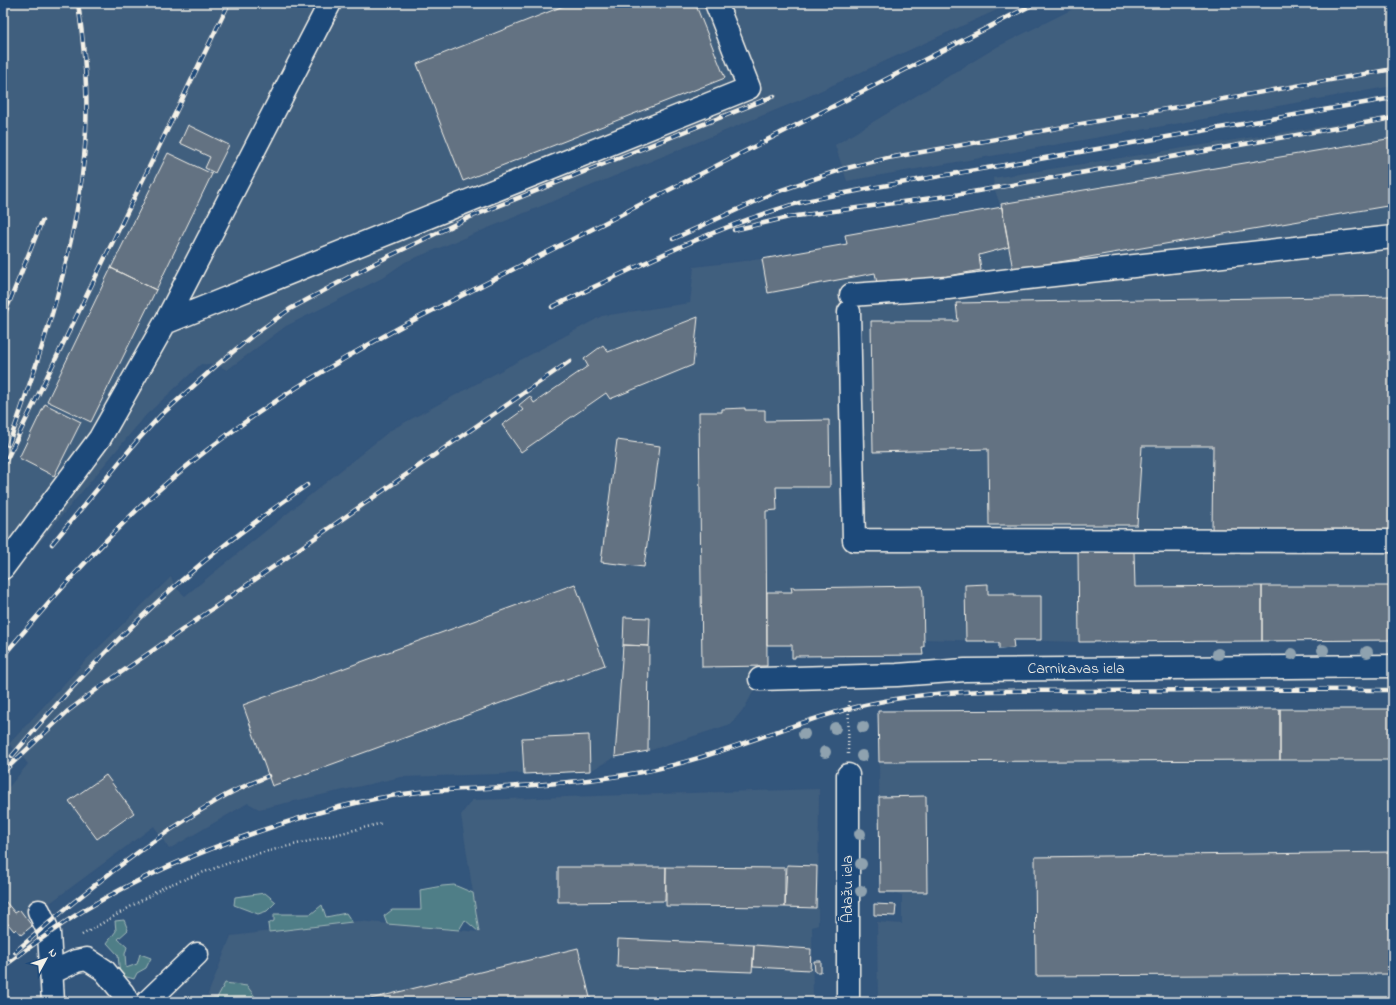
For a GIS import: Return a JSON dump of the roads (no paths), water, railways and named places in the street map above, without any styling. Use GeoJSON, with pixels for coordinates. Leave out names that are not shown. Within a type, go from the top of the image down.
{"type":"FeatureCollection","features":[{"type":"Feature","properties":{"kind":"street"},"geometry":{"type":"LineString","coordinates":[[3,568],[100,438],[165,323],[330,3]]}},
{"type":"Feature","properties":{"kind":"street"},"geometry":{"type":"LineString","coordinates":[[165,323],[749,88],[716,3]]}},
{"type":"Feature","properties":{"kind":"street"},"geometry":{"type":"LineString","coordinates":[[1393,237],[1033,277],[850,303],[854,540],[1393,541]]}},
{"type":"Feature","properties":{"kind":"street","name":"Carnikavas iela"},"geometry":{"type":"LineString","coordinates":[[760,679],[897,675],[965,670],[1393,666]]}},
{"type":"Feature","properties":{"kind":"street","name":"Ādažu iela"},"geometry":{"type":"LineString","coordinates":[[848,775],[848,1002]]}},
{"type":"Feature","properties":{"kind":"street"},"geometry":{"type":"LineString","coordinates":[[39,911],[49,933],[53,1002]]}},
{"type":"Feature","properties":{"kind":"street"},"geometry":{"type":"LineString","coordinates":[[147,1002],[197,954]]}},
{"type":"Feature","properties":{"kind":"street"},"geometry":{"type":"LineString","coordinates":[[51,973],[76,961],[87,959],[104,970],[123,993],[128,1002]]}},
{"type":"Feature","properties":{"kind":"railway"},"geometry":{"type":"LineString","coordinates":[[8,445],[42,347],[60,286],[68,255],[80,193],[86,130],[86,82],[84,50],[78,3]]}},
{"type":"Feature","properties":{"kind":"railway"},"geometry":{"type":"LineString","coordinates":[[3,467],[229,3]]}},
{"type":"Feature","properties":{"kind":"railway"},"geometry":{"type":"LineString","coordinates":[[3,656],[87,561],[140,507],[170,480],[233,430],[300,385],[404,325],[1036,3]]}},
{"type":"Feature","properties":{"kind":"railway"},"geometry":{"type":"LineString","coordinates":[[673,239],[776,192],[843,169],[888,158],[1393,69]]}},
{"type":"Feature","properties":{"kind":"railway"},"geometry":{"type":"LineString","coordinates":[[52,544],[137,441],[160,416],[252,336],[290,309],[377,262],[468,218],[774,96]]}},
{"type":"Feature","properties":{"kind":"railway"},"geometry":{"type":"LineString","coordinates":[[552,307],[696,240],[755,217],[806,201],[871,188],[1393,98]]}},
{"type":"Feature","properties":{"kind":"railway"},"geometry":{"type":"LineString","coordinates":[[734,230],[789,217],[955,195],[1393,118]]}},
{"type":"Feature","properties":{"kind":"railway"},"geometry":{"type":"LineString","coordinates":[[3,318],[42,221]]}},
{"type":"Feature","properties":{"kind":"railway"},"geometry":{"type":"LineString","coordinates":[[3,772],[68,711],[100,687],[570,361]]}},
{"type":"Feature","properties":{"kind":"railway"},"geometry":{"type":"LineString","coordinates":[[12,756],[102,655],[176,585],[254,523],[307,485]]}},
{"type":"Feature","properties":{"kind":"railway"},"geometry":{"type":"LineString","coordinates":[[3,967],[86,909],[127,886],[170,866],[213,848],[277,825],[317,813],[378,798],[430,791],[571,782],[636,773],[667,767],[727,749],[848,709],[879,702],[931,694],[984,691],[1393,690]]}},
{"type":"Feature","properties":{"kind":"railway"},"geometry":{"type":"LineString","coordinates":[[15,952],[89,890],[167,832],[227,795],[268,776]]}}]}
